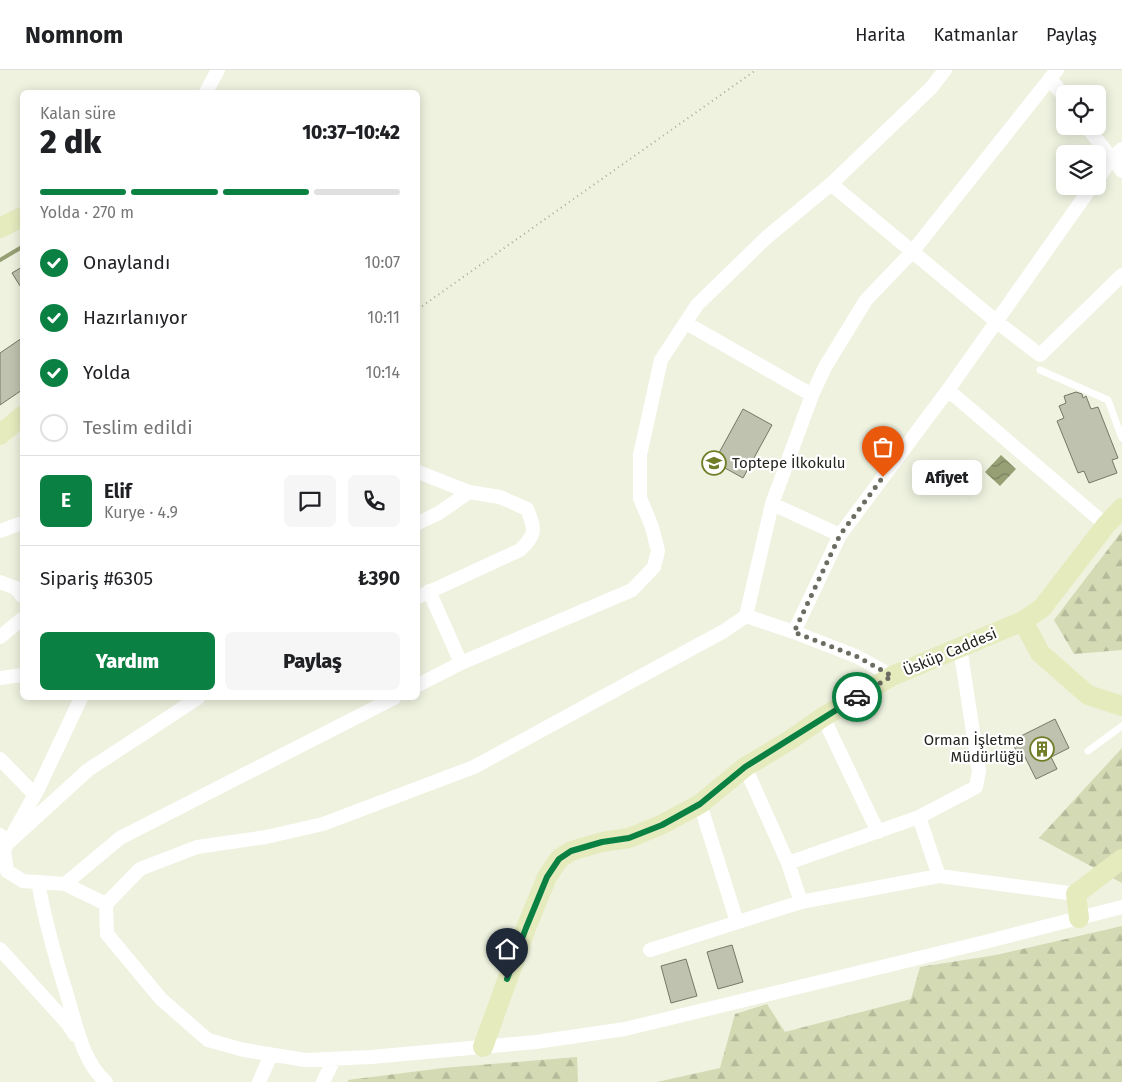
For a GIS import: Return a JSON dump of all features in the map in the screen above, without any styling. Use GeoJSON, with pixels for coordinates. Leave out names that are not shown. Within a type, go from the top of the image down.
{"type":"FeatureCollection","features":[{"type":"Feature","properties":{"kind":"street"},"geometry":{"type":"LineString","coordinates":[[207,90],[218,70]]}},
{"type":"Feature","properties":{"kind":"street"},"geometry":{"type":"LineString","coordinates":[[420,684],[461,663],[632,590],[654,567],[658,551],[652,527],[640,498],[640,454],[661,360],[697,305],[767,237],[831,184],[931,88],[945,70]]}},
{"type":"Feature","properties":{"kind":"street"},"geometry":{"type":"LineString","coordinates":[[1053,74],[912,252],[866,300],[825,367],[812,395],[772,504],[746,616],[724,631],[474,767],[323,824],[266,836],[196,847],[140,869],[106,904],[107,934],[161,999],[208,1040],[244,1050],[305,1060],[536,1042],[625,1029],[1122,907]]}},
{"type":"Feature","properties":{"kind":"street"},"geometry":{"type":"LineString","coordinates":[[1093,135],[1122,170]]}},
{"type":"Feature","properties":{"kind":"street"},"geometry":{"type":"LineString","coordinates":[[1106,168],[1122,149]]}},
{"type":"Feature","properties":{"kind":"street"},"geometry":{"type":"LineString","coordinates":[[831,184],[997,322],[1040,355],[1122,275]]}},
{"type":"Feature","properties":{"kind":"street"},"geometry":{"type":"LineString","coordinates":[[794,632],[840,535],[948,390],[1086,195]]}},
{"type":"Feature","properties":{"kind":"street"},"geometry":{"type":"LineString","coordinates":[[0,228],[20,218]]}},
{"type":"Feature","properties":{"kind":"street"},"geometry":{"type":"LineString","coordinates":[[686,323],[812,395]]}},
{"type":"Feature","properties":{"kind":"street"},"geometry":{"type":"LineString","coordinates":[[948,390],[1106,525]]}},
{"type":"Feature","properties":{"kind":"street"},"geometry":{"type":"LineString","coordinates":[[0,435],[20,418]]}},
{"type":"Feature","properties":{"kind":"street"},"geometry":{"type":"LineString","coordinates":[[420,473],[468,492],[500,497],[527,509],[534,526],[530,540],[520,550],[423,594],[461,663]]}},
{"type":"Feature","properties":{"kind":"street"},"geometry":{"type":"LineString","coordinates":[[420,522],[440,513],[468,492]]}},
{"type":"Feature","properties":{"kind":"street"},"geometry":{"type":"LineString","coordinates":[[772,504],[840,535]]}},
{"type":"Feature","properties":{"kind":"street","name":"Üsküp Caddesi"},"geometry":{"type":"LineString","coordinates":[[482,1047],[526,928],[547,877],[559,859],[571,851],[602,842],[629,838],[662,825],[700,804],[745,767],[892,676],[1023,621],[1042,608],[1106,525],[1122,508]]}},
{"type":"Feature","properties":{"kind":"street"},"geometry":{"type":"LineString","coordinates":[[0,531],[20,524]]}},
{"type":"Feature","properties":{"kind":"street"},"geometry":{"type":"LineString","coordinates":[[0,582],[16,588],[20,593]]}},
{"type":"Feature","properties":{"kind":"street"},"geometry":{"type":"LineString","coordinates":[[746,616],[858,657],[892,676]]}},
{"type":"Feature","properties":{"kind":"street"},"geometry":{"type":"LineString","coordinates":[[0,637],[20,621]]}},
{"type":"Feature","properties":{"kind":"street"},"geometry":{"type":"LineString","coordinates":[[1023,621],[1040,653],[1088,696],[1122,706]]}},
{"type":"Feature","properties":{"kind":"street"},"geometry":{"type":"LineString","coordinates":[[788,863],[919,818],[976,787],[979,771],[960,647]]}},
{"type":"Feature","properties":{"kind":"street"},"geometry":{"type":"LineString","coordinates":[[0,678],[20,676]]}},
{"type":"Feature","properties":{"kind":"street"},"geometry":{"type":"LineString","coordinates":[[80,700],[35,795],[3,847],[7,871],[23,880],[65,884],[106,904]]}},
{"type":"Feature","properties":{"kind":"street"},"geometry":{"type":"LineString","coordinates":[[3,847],[88,770],[195,700]]}},
{"type":"Feature","properties":{"kind":"street"},"geometry":{"type":"LineString","coordinates":[[65,884],[120,838],[390,700]]}},
{"type":"Feature","properties":{"kind":"street"},"geometry":{"type":"LineString","coordinates":[[823,717],[878,832]]}},
{"type":"Feature","properties":{"kind":"street"},"geometry":{"type":"LineString","coordinates":[[0,759],[35,795]]}},
{"type":"Feature","properties":{"kind":"street"},"geometry":{"type":"LineString","coordinates":[[745,767],[788,863],[801,902]]}},
{"type":"Feature","properties":{"kind":"street"},"geometry":{"type":"LineString","coordinates":[[700,804],[738,922]]}},
{"type":"Feature","properties":{"kind":"street"},"geometry":{"type":"LineString","coordinates":[[919,818],[938,876]]}},
{"type":"Feature","properties":{"kind":"street"},"geometry":{"type":"LineString","coordinates":[[650,950],[801,902],[938,876],[1076,894],[1122,859]]}},
{"type":"Feature","properties":{"kind":"street"},"geometry":{"type":"LineString","coordinates":[[38,882],[45,921],[83,1048]]}},
{"type":"Feature","properties":{"kind":"street"},"geometry":{"type":"LineString","coordinates":[[1076,894],[1079,918]]}},
{"type":"Feature","properties":{"kind":"street"},"geometry":{"type":"LineString","coordinates":[[0,949],[68,1024],[106,1082]]}},
{"type":"Feature","properties":{"kind":"street"},"geometry":{"type":"LineString","coordinates":[[259,1082],[271,1055]]}},
{"type":"Feature","properties":{"kind":"street"},"geometry":{"type":"LineString","coordinates":[[323,1082],[334,1059]]}},
{"type":"Feature","properties":{"kind":"lane"},"geometry":{"type":"LineString","coordinates":[[1040,370],[1108,400],[1122,438]]}},
{"type":"Feature","properties":{"kind":"lane"},"geometry":{"type":"LineString","coordinates":[[1088,751],[1122,726]]}},
{"type":"Feature","properties":{"kind":"path"},"geometry":{"type":"LineString","coordinates":[[420,308],[756,70]]}},
{"type":"Feature","properties":{"kind":"green space"},"geometry":{"type":"Polygon","coordinates":[[[1122,531],[1122,650],[1074,654],[1054,620],[1122,531]]]}},
{"type":"Feature","properties":{"kind":"green space"},"geometry":{"type":"Polygon","coordinates":[[[1122,748],[1122,883],[1039,838],[1122,748]]]}},
{"type":"Feature","properties":{"kind":"green space"},"geometry":{"type":"Polygon","coordinates":[[[1122,926],[1122,1082],[657,1082],[720,1068],[735,1014],[767,1004],[785,1032],[911,999],[920,967],[996,955],[1122,926]]]}},
{"type":"Feature","properties":{"kind":"green space"},"geometry":{"type":"Polygon","coordinates":[[[577,1057],[578,1082],[348,1082],[348,1080],[443,1068],[577,1057]]]}},
{"type":"Feature","properties":{"kind":"water"},"geometry":{"type":"Polygon","coordinates":[[[1001,455],[1016,469],[1000,486],[985,472],[1001,455]]]}},
{"type":"Feature","properties":{"kind":"building"},"geometry":{"type":"Polygon","coordinates":[[[20,268],[20,286],[12,273],[20,268]]]}},
{"type":"Feature","properties":{"kind":"building"},"geometry":{"type":"Polygon","coordinates":[[[20,339],[20,391],[0,405],[0,353],[20,339]]]}},
{"type":"Feature","properties":{"kind":"building"},"geometry":{"type":"Polygon","coordinates":[[[1076,392],[1082,394],[1083,398],[1086,396],[1091,409],[1098,407],[1118,458],[1112,460],[1117,473],[1089,483],[1084,471],[1078,473],[1057,421],[1064,418],[1059,406],[1066,403],[1064,396],[1076,392]]]}},
{"type":"Feature","properties":{"kind":"building"},"geometry":{"type":"Polygon","coordinates":[[[743,409],[772,425],[743,478],[714,462],[743,409]]]}},
{"type":"Feature","properties":{"kind":"building","name":"Orman İşletme Müdürlüğü"},"geometry":{"type":"Polygon","coordinates":[[[1055,719],[1069,748],[1051,757],[1057,769],[1036,779],[1021,749],[1016,750],[1011,741],[1055,719]]]}},
{"type":"Feature","properties":{"kind":"building"},"geometry":{"type":"Polygon","coordinates":[[[732,945],[743,982],[718,989],[707,952],[732,945]]]}},
{"type":"Feature","properties":{"kind":"building"},"geometry":{"type":"Polygon","coordinates":[[[686,959],[697,996],[671,1003],[661,966],[686,959]]]}},
{"type":"Feature","properties":{"kind":"waterway"},"geometry":{"type":"LineString","coordinates":[[0,260],[20,248]]}},
{"type":"Feature","properties":{"kind":"way so far"},"geometry":{"type":"LineString","coordinates":[[857,697],[892,676],[858,657],[794,632],[840,535],[883,477]]}},
{"type":"Feature","properties":{"kind":"place","name":"Toptepe İlkokulu"},"geometry":{"type":"Point","coordinates":[714,463]}},
{"type":"Feature","properties":{"kind":"place","name":"Afiyet"},"geometry":{"type":"Point","coordinates":[883,477]}},
{"type":"Feature","properties":{"kind":"place","name":"Orman İşletme Müdürlüğü"},"geometry":{"type":"Point","coordinates":[1042,749]}},
{"type":"Feature","properties":{"kind":"route"},"geometry":{"type":"LineString","coordinates":[[507,979],[547,877],[559,859],[571,851],[602,842],[629,838],[662,825],[700,804],[745,767],[857,697]]}}]}
